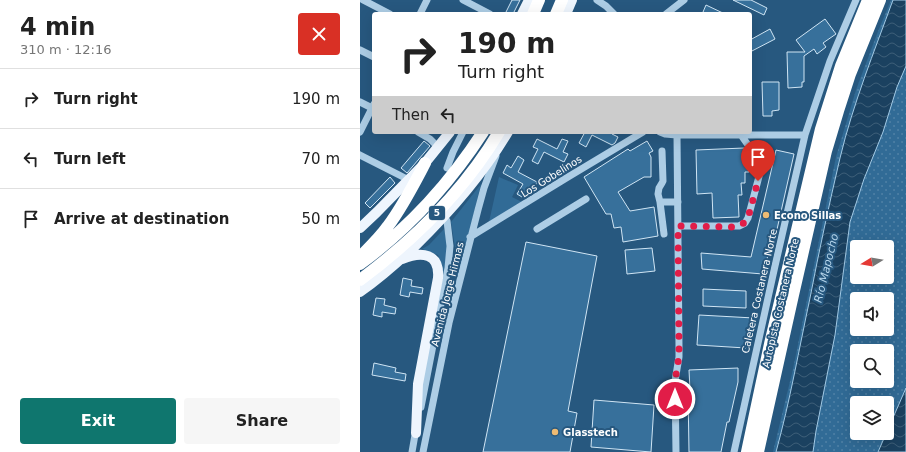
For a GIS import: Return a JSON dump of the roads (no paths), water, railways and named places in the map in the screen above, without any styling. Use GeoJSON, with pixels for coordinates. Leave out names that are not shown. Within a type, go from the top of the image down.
{"type":"FeatureCollection","features":[{"type":"Feature","properties":{"kind":"highway"},"geometry":{"type":"LineString","coordinates":[[533,12],[539,0]]}},
{"type":"Feature","properties":{"kind":"highway"},"geometry":{"type":"LineString","coordinates":[[542,12],[548,0]]}},
{"type":"Feature","properties":{"kind":"highway"},"geometry":{"type":"LineString","coordinates":[[557,12],[562,0]]}},
{"type":"Feature","properties":{"kind":"highway","name":"Autopista Costanera Norte"},"geometry":{"type":"LineString","coordinates":[[747,452],[770,344],[820,135],[841,66],[868,0]]}},
{"type":"Feature","properties":{"kind":"highway","name":"Autopista Costanera Norte"},"geometry":{"type":"LineString","coordinates":[[758,452],[826,151],[850,74],[880,0]]}},
{"type":"Feature","properties":{"kind":"highway","name":"5"},"geometry":{"type":"LineString","coordinates":[[360,264],[397,234],[421,211],[455,171],[482,134]]}},
{"type":"Feature","properties":{"kind":"highway","name":"5"},"geometry":{"type":"LineString","coordinates":[[360,280],[406,243],[443,207],[500,138]]}},
{"type":"Feature","properties":{"kind":"highway"},"geometry":{"type":"LineString","coordinates":[[360,257],[377,240],[389,224],[406,198],[425,163]]}},
{"type":"Feature","properties":{"kind":"main road"},"geometry":{"type":"LineString","coordinates":[[523,12],[529,0]]}},
{"type":"Feature","properties":{"kind":"main road"},"geometry":{"type":"LineString","coordinates":[[528,12],[534,0]]}},
{"type":"Feature","properties":{"kind":"main road"},"geometry":{"type":"LineString","coordinates":[[567,12],[572,0]]}},
{"type":"Feature","properties":{"kind":"main road"},"geometry":{"type":"LineString","coordinates":[[361,225],[409,180],[448,134]]}},
{"type":"Feature","properties":{"kind":"main road"},"geometry":{"type":"LineString","coordinates":[[360,292],[399,261],[436,225],[482,171],[500,138]]}},
{"type":"Feature","properties":{"kind":"main road"},"geometry":{"type":"LineString","coordinates":[[399,261],[414,255],[426,255],[433,260],[438,271],[438,278],[418,384],[416,433]]}},
{"type":"Feature","properties":{"kind":"street"},"geometry":{"type":"LineString","coordinates":[[363,0],[386,12]]}},
{"type":"Feature","properties":{"kind":"street"},"geometry":{"type":"LineString","coordinates":[[421,12],[427,0]]}},
{"type":"Feature","properties":{"kind":"street"},"geometry":{"type":"LineString","coordinates":[[463,0],[486,12]]}},
{"type":"Feature","properties":{"kind":"street"},"geometry":{"type":"LineString","coordinates":[[596,0],[612,12]]}},
{"type":"Feature","properties":{"kind":"street","name":"Caletera Costanera Norte"},"geometry":{"type":"LineString","coordinates":[[734,452],[805,135],[830,61],[856,0]]}},
{"type":"Feature","properties":{"kind":"street"},"geometry":{"type":"LineString","coordinates":[[668,12],[680,1]]}},
{"type":"Feature","properties":{"kind":"street"},"geometry":{"type":"LineString","coordinates":[[360,50],[372,56]]}},
{"type":"Feature","properties":{"kind":"street"},"geometry":{"type":"LineString","coordinates":[[360,102],[372,107]]}},
{"type":"Feature","properties":{"kind":"street"},"geometry":{"type":"LineString","coordinates":[[360,132],[372,109]]}},
{"type":"Feature","properties":{"kind":"street"},"geometry":{"type":"LineString","coordinates":[[421,134],[430,139],[438,147]]}},
{"type":"Feature","properties":{"kind":"street"},"geometry":{"type":"LineString","coordinates":[[447,168],[462,134]]}},
{"type":"Feature","properties":{"kind":"street","name":"Los Gobelinos"},"geometry":{"type":"LineString","coordinates":[[470,237],[640,134]]}},
{"type":"Feature","properties":{"kind":"street"},"geometry":{"type":"LineString","coordinates":[[665,134],[805,135]]}},
{"type":"Feature","properties":{"kind":"street"},"geometry":{"type":"LineString","coordinates":[[676,452],[675,381],[679,356],[677,135]]}},
{"type":"Feature","properties":{"kind":"street"},"geometry":{"type":"LineString","coordinates":[[678,226],[739,226],[745,223],[748,218],[761,169],[760,162],[741,135]]}},
{"type":"Feature","properties":{"kind":"street","name":"Avenida Jorge Hirmas"},"geometry":{"type":"LineString","coordinates":[[423,452],[449,323],[470,237],[500,138]]}},
{"type":"Feature","properties":{"kind":"street"},"geometry":{"type":"LineString","coordinates":[[662,151],[663,181],[659,188],[658,194],[664,234]]}},
{"type":"Feature","properties":{"kind":"street"},"geometry":{"type":"LineString","coordinates":[[360,155],[409,180]]}},
{"type":"Feature","properties":{"kind":"street"},"geometry":{"type":"LineString","coordinates":[[537,229],[586,199]]}},
{"type":"Feature","properties":{"kind":"street"},"geometry":{"type":"LineString","coordinates":[[660,202],[678,202]]}},
{"type":"Feature","properties":{"kind":"street","name":"Avenida Jorge Hirmas"},"geometry":{"type":"LineString","coordinates":[[412,452],[448,268],[450,246],[447,221]]}},
{"type":"Feature","properties":{"kind":"water","name":"Río Mapocho"},"geometry":{"type":"Polygon","coordinates":[[[893,0],[906,0],[906,66],[897,87],[883,132],[864,179],[850,222],[835,335],[813,452],[776,452],[790,394],[845,138],[857,98],[893,0]]]}},
{"type":"Feature","properties":{"kind":"water"},"geometry":{"type":"Polygon","coordinates":[[[906,388],[906,452],[878,452],[883,440],[894,440],[894,415],[906,388]]]}},
{"type":"Feature","properties":{"kind":"place","name":"Econo Sillas"},"geometry":{"type":"Point","coordinates":[766,215]}},
{"type":"Feature","properties":{"kind":"place","name":"Glasstech"},"geometry":{"type":"Point","coordinates":[555,432]}}]}
